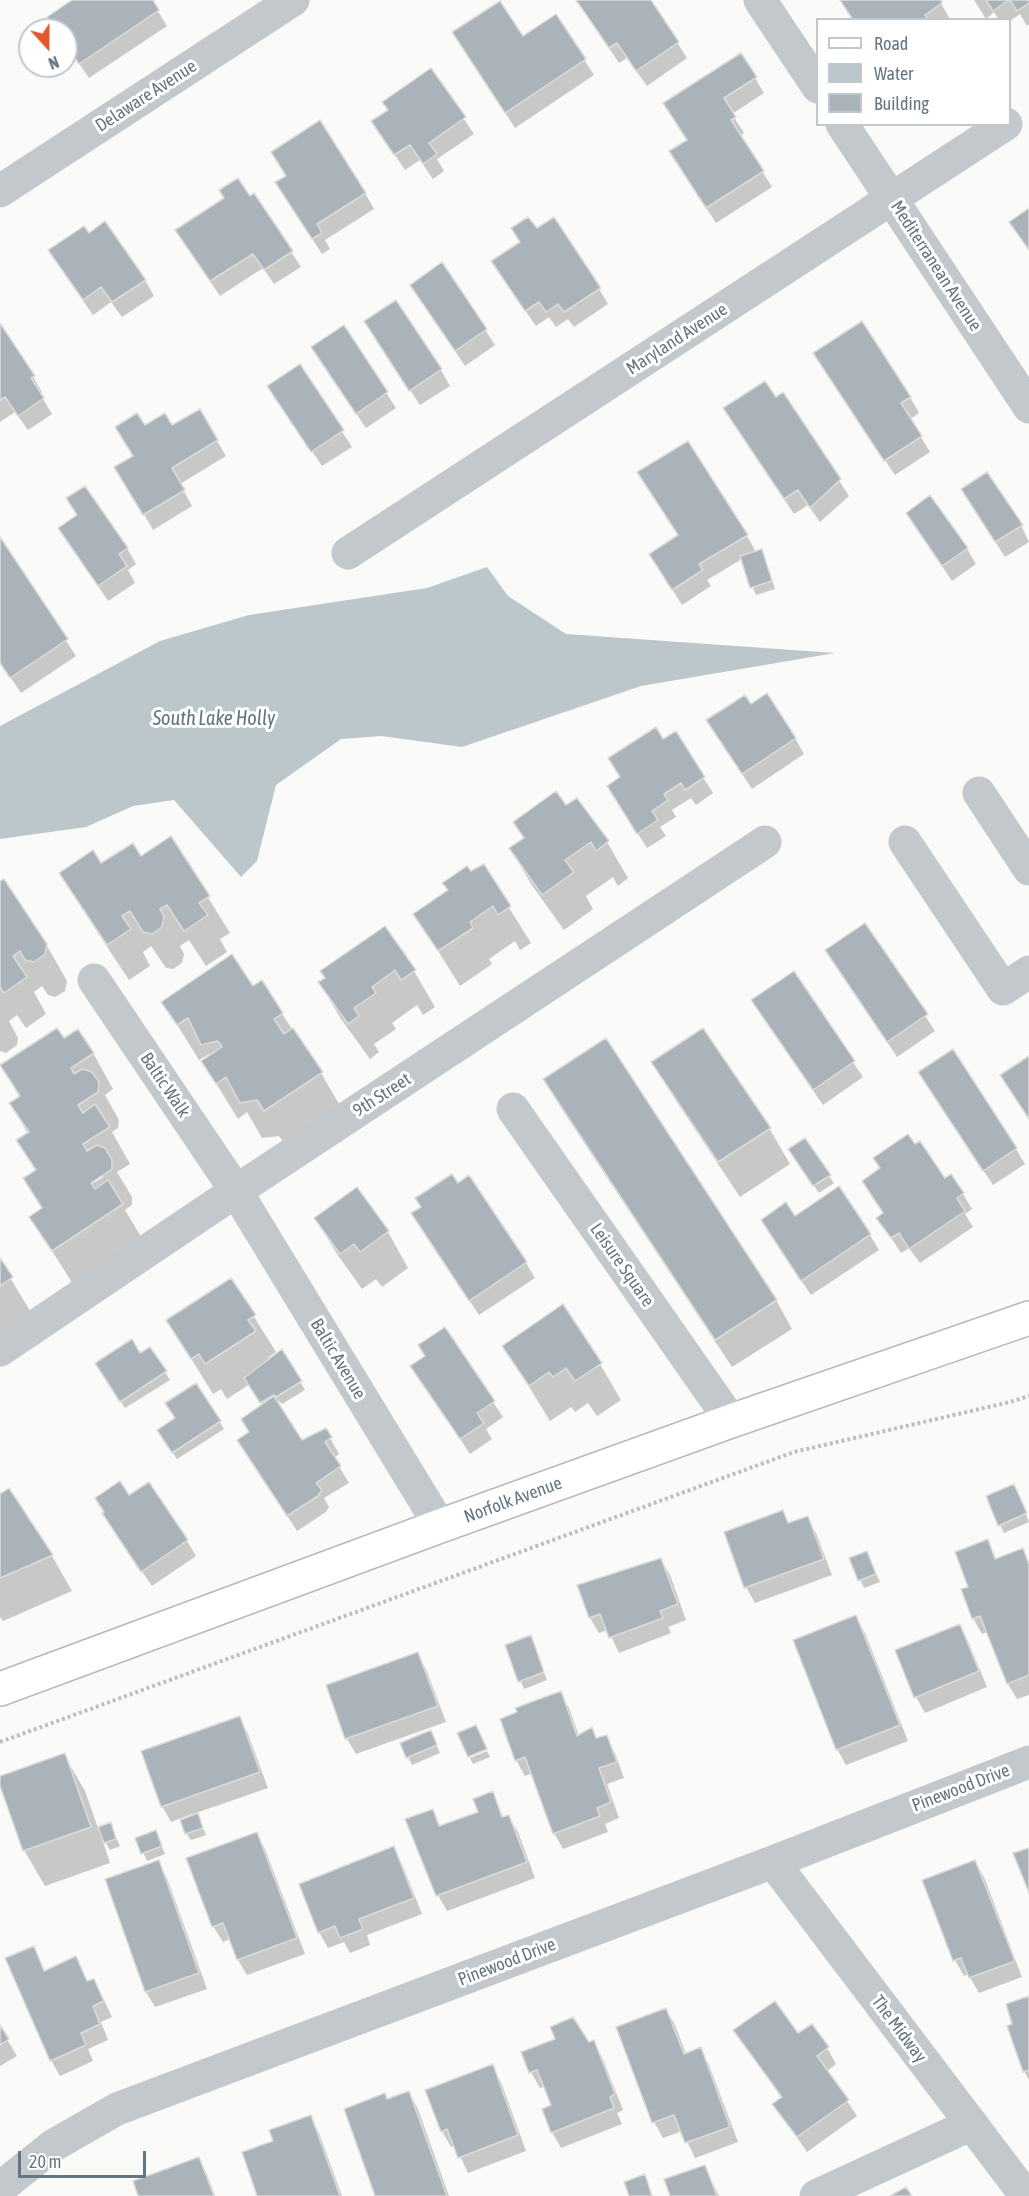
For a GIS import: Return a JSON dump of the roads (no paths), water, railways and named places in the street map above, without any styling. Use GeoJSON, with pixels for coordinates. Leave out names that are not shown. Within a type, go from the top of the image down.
{"type":"FeatureCollection","features":[{"type":"Feature","properties":{"kind":"main road","name":"Norfolk Avenue"},"geometry":{"type":"LineString","coordinates":[[0,1689],[731,1421],[1029,1318]]}},
{"type":"Feature","properties":{"kind":"street","name":"Delaware Avenue"},"geometry":{"type":"LineString","coordinates":[[0,191],[293,0]]}},
{"type":"Feature","properties":{"kind":"street"},"geometry":{"type":"LineString","coordinates":[[760,0],[816,84]]}},
{"type":"Feature","properties":{"kind":"street","name":"Maryland Avenue"},"geometry":{"type":"LineString","coordinates":[[1011,121],[1029,110]]}},
{"type":"Feature","properties":{"kind":"street","name":"Mediterranean Avenue"},"geometry":{"type":"LineString","coordinates":[[843,126],[1029,407]]}},
{"type":"Feature","properties":{"kind":"street","name":"Maryland Avenue"},"geometry":{"type":"LineString","coordinates":[[348,553],[1003,126]]}},
{"type":"Feature","properties":{"kind":"street"},"geometry":{"type":"LineString","coordinates":[[979,793],[1029,869]]}},
{"type":"Feature","properties":{"kind":"street","name":"9th Street"},"geometry":{"type":"LineString","coordinates":[[0,1350],[236,1191],[765,842]]}},
{"type":"Feature","properties":{"kind":"street"},"geometry":{"type":"LineString","coordinates":[[905,842],[1003,989],[1029,972]]}},
{"type":"Feature","properties":{"kind":"street","name":"Baltic Walk"},"geometry":{"type":"LineString","coordinates":[[94,980],[236,1191]]}},
{"type":"Feature","properties":{"kind":"street","name":"Leisure Square"},"geometry":{"type":"LineString","coordinates":[[513,1108],[731,1421]]}},
{"type":"Feature","properties":{"kind":"street","name":"Baltic Avenue"},"geometry":{"type":"LineString","coordinates":[[236,1191],[440,1526]]}},
{"type":"Feature","properties":{"kind":"street","name":"Pinewood Drive"},"geometry":{"type":"LineString","coordinates":[[0,2188],[54,2145],[117,2109],[772,1862],[1029,1762]]}},
{"type":"Feature","properties":{"kind":"street","name":"The Midway"},"geometry":{"type":"LineString","coordinates":[[772,1862],[1026,2196]]}},
{"type":"Feature","properties":{"kind":"street"},"geometry":{"type":"LineString","coordinates":[[816,2196],[972,2124]]}},
{"type":"Feature","properties":{"kind":"water","name":"South Lake Holly"},"geometry":{"type":"Polygon","coordinates":[[[487,567],[508,596],[566,634],[835,653],[641,686],[462,747],[381,736],[341,739],[276,785],[257,861],[241,877],[174,800],[133,806],[86,827],[0,839],[0,726],[160,641],[249,615],[427,588],[487,567]]]}}]}
